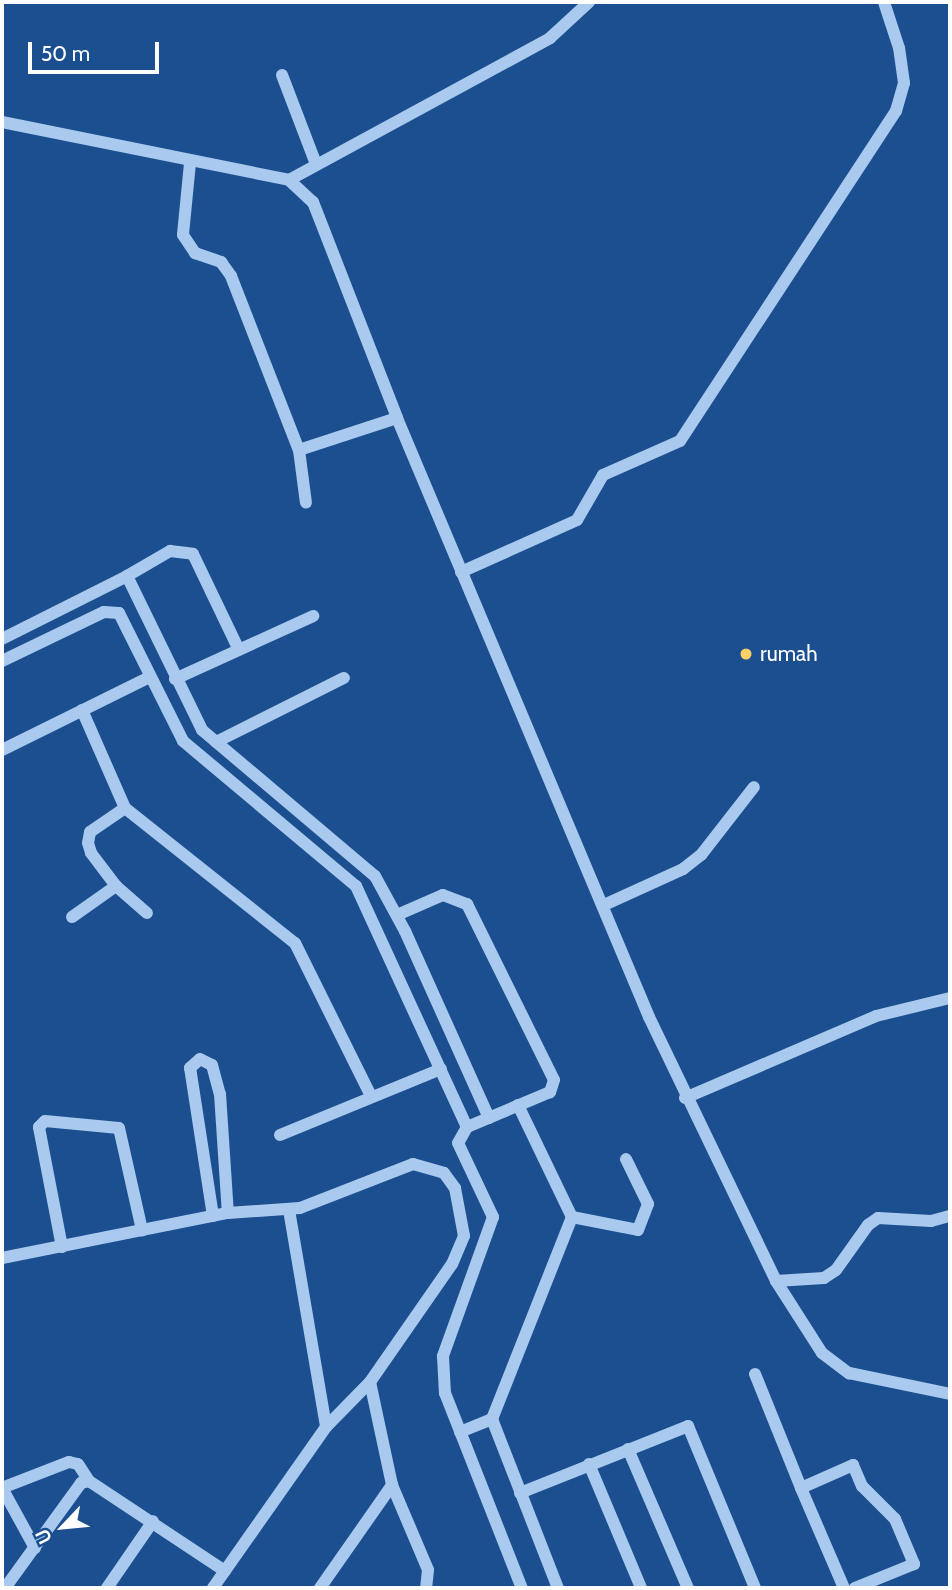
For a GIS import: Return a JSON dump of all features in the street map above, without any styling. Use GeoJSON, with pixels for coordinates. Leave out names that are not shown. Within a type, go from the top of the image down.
{"type":"FeatureCollection","features":[{"type":"Feature","properties":{"kind":"street"},"geometry":{"type":"LineString","coordinates":[[289,180],[551,38],[589,2]]}},
{"type":"Feature","properties":{"kind":"street"},"geometry":{"type":"LineString","coordinates":[[461,572],[577,520],[603,475],[680,441],[896,111],[904,83],[900,48],[884,2]]}},
{"type":"Feature","properties":{"kind":"street"},"geometry":{"type":"LineString","coordinates":[[282,75],[316,164]]}},
{"type":"Feature","properties":{"kind":"street"},"geometry":{"type":"LineString","coordinates":[[2,122],[190,163],[289,180],[313,202],[324,224],[397,418],[685,1098],[776,1281],[822,1353],[849,1373],[950,1394]]}},
{"type":"Feature","properties":{"kind":"street"},"geometry":{"type":"LineString","coordinates":[[190,163],[183,235],[187,247],[221,262],[231,276],[299,450],[306,503]]}},
{"type":"Feature","properties":{"kind":"street"},"geometry":{"type":"LineString","coordinates":[[299,450],[397,418]]}},
{"type":"Feature","properties":{"kind":"street"},"geometry":{"type":"LineString","coordinates":[[2,639],[127,576],[170,551],[193,554],[239,650]]}},
{"type":"Feature","properties":{"kind":"street"},"geometry":{"type":"LineString","coordinates":[[127,576],[191,712],[216,742],[375,876],[405,931],[489,1118]]}},
{"type":"Feature","properties":{"kind":"street"},"geometry":{"type":"LineString","coordinates":[[2,661],[114,611],[123,617],[183,741],[356,886],[467,1127]]}},
{"type":"Feature","properties":{"kind":"street"},"geometry":{"type":"LineString","coordinates":[[175,679],[313,616]]}},
{"type":"Feature","properties":{"kind":"street"},"geometry":{"type":"LineString","coordinates":[[2,750],[150,677]]}},
{"type":"Feature","properties":{"kind":"street"},"geometry":{"type":"LineString","coordinates":[[216,742],[344,678]]}},
{"type":"Feature","properties":{"kind":"street"},"geometry":{"type":"LineString","coordinates":[[82,710],[125,808],[295,943],[371,1096]]}},
{"type":"Feature","properties":{"kind":"street"},"geometry":{"type":"LineString","coordinates":[[173,721],[191,712]]}},
{"type":"Feature","properties":{"kind":"street"},"geometry":{"type":"LineString","coordinates":[[604,905],[683,869],[701,855],[754,787]]}},
{"type":"Feature","properties":{"kind":"street"},"geometry":{"type":"LineString","coordinates":[[125,808],[90,832],[90,853],[116,886],[147,913]]}},
{"type":"Feature","properties":{"kind":"street"},"geometry":{"type":"LineString","coordinates":[[72,917],[116,886]]}},
{"type":"Feature","properties":{"kind":"street"},"geometry":{"type":"LineString","coordinates":[[397,915],[443,895],[460,900],[472,911],[554,1080],[550,1092],[467,1127],[458,1143],[493,1217],[443,1356],[445,1393],[522,1588]]}},
{"type":"Feature","properties":{"kind":"street"},"geometry":{"type":"LineString","coordinates":[[382,941],[405,931]]}},
{"type":"Feature","properties":{"kind":"street"},"geometry":{"type":"LineString","coordinates":[[685,1098],[876,1016],[950,998]]}},
{"type":"Feature","properties":{"kind":"street"},"geometry":{"type":"LineString","coordinates":[[213,1216],[190,1068],[200,1059],[216,1072],[223,1127],[228,1213]]}},
{"type":"Feature","properties":{"kind":"street"},"geometry":{"type":"LineString","coordinates":[[280,1135],[440,1069]]}},
{"type":"Feature","properties":{"kind":"street"},"geometry":{"type":"LineString","coordinates":[[517,1105],[572,1217],[492,1419],[558,1588]]}},
{"type":"Feature","properties":{"kind":"street"},"geometry":{"type":"LineString","coordinates":[[62,1247],[39,1127],[45,1121],[119,1128],[142,1230]]}},
{"type":"Feature","properties":{"kind":"street"},"geometry":{"type":"LineString","coordinates":[[200,1130],[223,1127]]}},
{"type":"Feature","properties":{"kind":"street"},"geometry":{"type":"LineString","coordinates":[[572,1217],[638,1230],[648,1204],[626,1158]]}},
{"type":"Feature","properties":{"kind":"street"},"geometry":{"type":"LineString","coordinates":[[2,1258],[228,1213],[289,1210],[413,1164],[444,1173],[455,1188],[464,1236],[452,1264],[370,1382],[326,1427],[213,1588]]}},
{"type":"Feature","properties":{"kind":"street"},"geometry":{"type":"LineString","coordinates":[[289,1210],[326,1427]]}},
{"type":"Feature","properties":{"kind":"street"},"geometry":{"type":"LineString","coordinates":[[776,1281],[824,1278],[836,1270],[868,1225],[878,1218],[931,1221],[950,1216]]}},
{"type":"Feature","properties":{"kind":"street"},"geometry":{"type":"LineString","coordinates":[[755,1374],[844,1588]]}},
{"type":"Feature","properties":{"kind":"street"},"geometry":{"type":"LineString","coordinates":[[370,1382],[391,1485],[428,1570],[426,1588]]}},
{"type":"Feature","properties":{"kind":"street"},"geometry":{"type":"LineString","coordinates":[[460,1432],[492,1419]]}},
{"type":"Feature","properties":{"kind":"street"},"geometry":{"type":"LineString","coordinates":[[520,1493],[688,1426],[755,1588]]}},
{"type":"Feature","properties":{"kind":"street"},"geometry":{"type":"LineString","coordinates":[[628,1449],[688,1588]]}},
{"type":"Feature","properties":{"kind":"street"},"geometry":{"type":"LineString","coordinates":[[35,1548],[2,1488],[69,1462],[78,1464],[89,1481],[225,1571]]}},
{"type":"Feature","properties":{"kind":"street"},"geometry":{"type":"LineString","coordinates":[[589,1464],[641,1588]]}},
{"type":"Feature","properties":{"kind":"street"},"geometry":{"type":"LineString","coordinates":[[802,1488],[853,1465],[862,1486],[895,1519],[914,1564],[855,1588]]}},
{"type":"Feature","properties":{"kind":"street"},"geometry":{"type":"LineString","coordinates":[[5,1588],[81,1483],[89,1481]]}},
{"type":"Feature","properties":{"kind":"street"},"geometry":{"type":"LineString","coordinates":[[320,1588],[391,1485]]}},
{"type":"Feature","properties":{"kind":"street"},"geometry":{"type":"LineString","coordinates":[[107,1588],[153,1521]]}},
{"type":"Feature","properties":{"kind":"place","name":"rumah"},"geometry":{"type":"Point","coordinates":[746,654]}}]}
